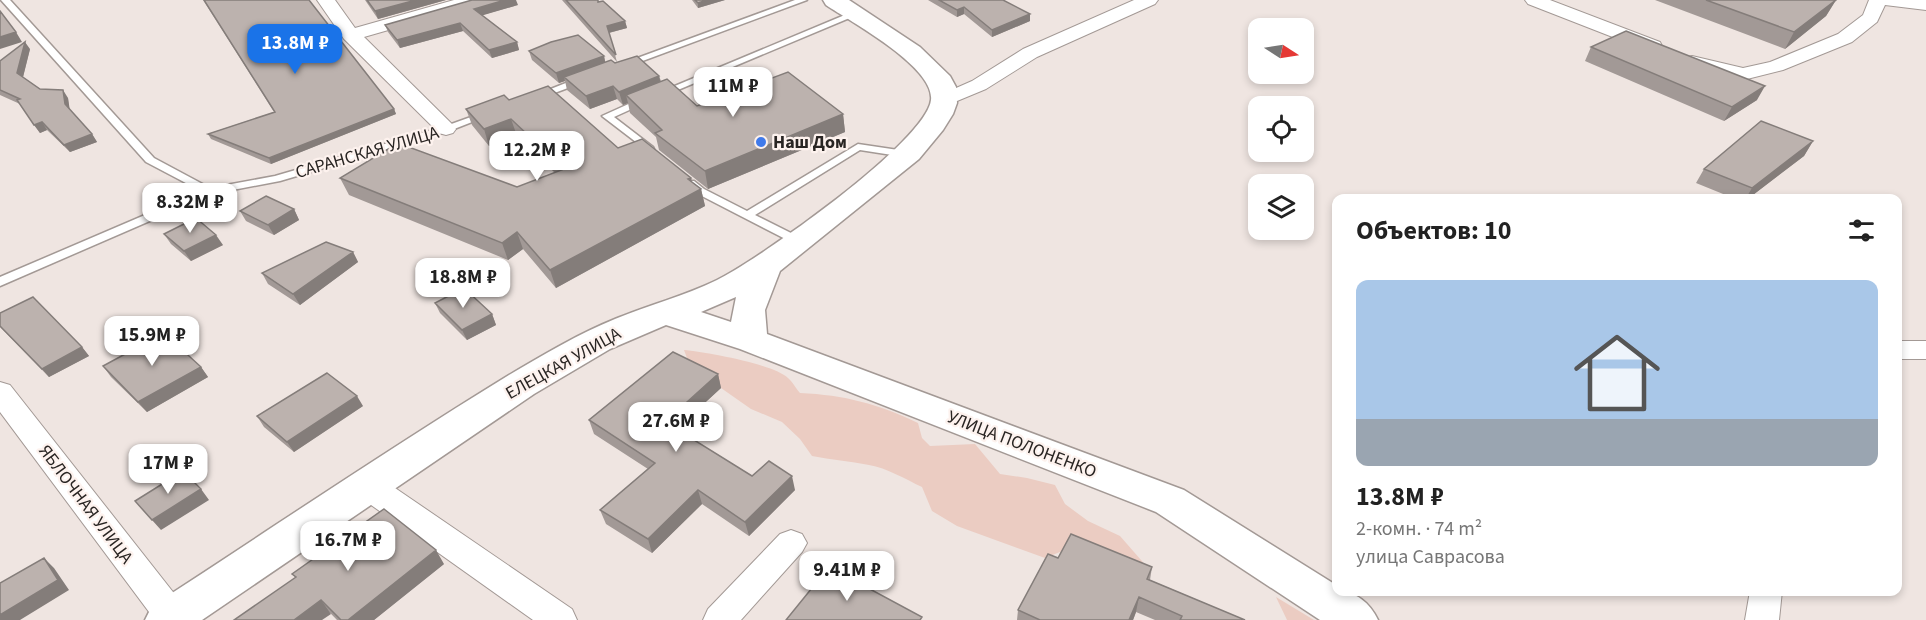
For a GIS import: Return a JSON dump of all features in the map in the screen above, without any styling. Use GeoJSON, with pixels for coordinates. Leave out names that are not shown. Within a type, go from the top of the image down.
{"type":"FeatureCollection","features":[{"type":"Feature","properties":{"kind":"main road"},"geometry":{"type":"LineString","coordinates":[[834,0],[907,49],[931,69],[943,85],[945,100]]}},
{"type":"Feature","properties":{"kind":"main road","name":"ЕЛЕЦКАЯ УЛИЦА"},"geometry":{"type":"LineString","coordinates":[[170,618],[521,385],[581,349],[625,328],[705,299],[767,265],[799,242],[907,154],[939,117],[945,100]]}},
{"type":"Feature","properties":{"kind":"main road"},"geometry":{"type":"LineString","coordinates":[[752,341],[747,326],[748,304],[767,265]]}},
{"type":"Feature","properties":{"kind":"main road","name":"УЛИЦА ПОЛОНЕНКО"},"geometry":{"type":"LineString","coordinates":[[667,312],[752,341],[1170,501],[1356,620]]}},
{"type":"Feature","properties":{"kind":"street"},"geometry":{"type":"LineString","coordinates":[[326,0],[351,35],[446,129]]}},
{"type":"Feature","properties":{"kind":"street"},"geometry":{"type":"LineString","coordinates":[[351,35],[473,0]]}},
{"type":"Feature","properties":{"kind":"street"},"geometry":{"type":"LineString","coordinates":[[945,100],[979,85],[1030,52],[1149,0]]}},
{"type":"Feature","properties":{"kind":"street"},"geometry":{"type":"LineString","coordinates":[[1534,0],[1703,66],[1743,74],[1776,66],[1845,38],[1871,18],[1878,0]]}},
{"type":"Feature","properties":{"kind":"street"},"geometry":{"type":"LineString","coordinates":[[1886,0],[1926,5]]}},
{"type":"Feature","properties":{"kind":"street"},"geometry":{"type":"LineString","coordinates":[[1902,350],[1926,350]]}},
{"type":"Feature","properties":{"kind":"street","name":"ЯБЛОЧНАЯ УЛИЦА"},"geometry":{"type":"LineString","coordinates":[[0,392],[170,618]]}},
{"type":"Feature","properties":{"kind":"street"},"geometry":{"type":"LineString","coordinates":[[368,486],[560,620]]}},
{"type":"Feature","properties":{"kind":"street"},"geometry":{"type":"LineString","coordinates":[[720,620],[790,543]]}},
{"type":"Feature","properties":{"kind":"street"},"geometry":{"type":"LineString","coordinates":[[1762,620],[1765,596]]}},
{"type":"Feature","properties":{"kind":"lane"},"geometry":{"type":"LineString","coordinates":[[5,0],[150,160],[209,191]]}},
{"type":"Feature","properties":{"kind":"lane"},"geometry":{"type":"LineString","coordinates":[[614,69],[803,0]]}},
{"type":"Feature","properties":{"kind":"lane"},"geometry":{"type":"LineString","coordinates":[[658,157],[607,116],[855,14]]}},
{"type":"Feature","properties":{"kind":"lane"},"geometry":{"type":"LineString","coordinates":[[524,101],[591,77]]}},
{"type":"Feature","properties":{"kind":"lane","name":"САРАНСКАЯ УЛИЦА"},"geometry":{"type":"LineString","coordinates":[[0,282],[209,191],[276,179],[446,129],[491,113]]}},
{"type":"Feature","properties":{"kind":"lane"},"geometry":{"type":"LineString","coordinates":[[747,215],[858,147],[907,154]]}},
{"type":"Feature","properties":{"kind":"lane"},"geometry":{"type":"LineString","coordinates":[[683,178],[700,191],[799,242]]}},
{"type":"Feature","properties":{"kind":"shaded area"},"geometry":{"type":"Polygon","coordinates":[[[684,350],[723,356],[769,368],[788,378],[800,393],[847,398],[889,411],[918,423],[922,438],[930,446],[975,444],[1000,474],[1055,485],[1065,504],[1088,521],[1120,536],[1148,568],[1070,548],[1045,558],[957,526],[932,511],[922,487],[903,477],[876,466],[812,456],[800,439],[782,422],[751,409],[721,388],[677,366],[687,358],[684,350]]]}},
{"type":"Feature","properties":{"kind":"shaded area"},"geometry":{"type":"Polygon","coordinates":[[[1276,597],[1314,620],[1287,620],[1276,597]]]}},
{"type":"Feature","properties":{"kind":"building"},"geometry":{"type":"Polygon","coordinates":[[[204,0],[309,0],[394,109],[269,158],[208,134],[275,112],[204,0]]]}},
{"type":"Feature","properties":{"kind":"building"},"geometry":{"type":"Polygon","coordinates":[[[367,0],[416,0],[375,11],[367,0]]]}},
{"type":"Feature","properties":{"kind":"building"},"geometry":{"type":"Polygon","coordinates":[[[472,0],[505,0],[474,9],[517,42],[489,50],[460,23],[397,40],[385,25],[472,0]]]}},
{"type":"Feature","properties":{"kind":"building"},"geometry":{"type":"Polygon","coordinates":[[[566,0],[603,1],[625,21],[607,26],[616,55],[566,0]]]}},
{"type":"Feature","properties":{"kind":"building"},"geometry":{"type":"Polygon","coordinates":[[[939,0],[1003,0],[1030,14],[992,30],[964,7],[957,10],[939,0]]]}},
{"type":"Feature","properties":{"kind":"building"},"geometry":{"type":"Polygon","coordinates":[[[1706,0],[1836,0],[1794,32],[1706,0]]]}},
{"type":"Feature","properties":{"kind":"building"},"geometry":{"type":"Polygon","coordinates":[[[0,11],[16,32],[0,37],[0,11]]]}},
{"type":"Feature","properties":{"kind":"building"},"geometry":{"type":"Polygon","coordinates":[[[1626,31],[1765,86],[1732,107],[1591,47],[1626,31]]]}},
{"type":"Feature","properties":{"kind":"building"},"geometry":{"type":"Polygon","coordinates":[[[578,35],[604,56],[556,73],[529,51],[551,42],[578,35]]]}},
{"type":"Feature","properties":{"kind":"building"},"geometry":{"type":"Polygon","coordinates":[[[25,42],[17,73],[40,89],[63,90],[65,104],[92,134],[64,145],[42,122],[34,125],[17,100],[20,99],[0,90],[0,61],[25,42]]]}},
{"type":"Feature","properties":{"kind":"building"},"geometry":{"type":"Polygon","coordinates":[[[637,56],[659,76],[619,92],[613,86],[586,96],[564,77],[611,60],[615,63],[637,56]]]}},
{"type":"Feature","properties":{"kind":"building"},"geometry":{"type":"Polygon","coordinates":[[[788,72],[843,114],[705,171],[655,133],[662,130],[626,95],[667,79],[697,106],[788,72]]]}},
{"type":"Feature","properties":{"kind":"building"},"geometry":{"type":"Polygon","coordinates":[[[548,86],[618,148],[642,139],[691,178],[688,179],[701,189],[550,270],[517,232],[502,243],[340,178],[398,143],[517,187],[564,169],[511,119],[484,129],[466,109],[504,95],[509,100],[548,86]]]}},
{"type":"Feature","properties":{"kind":"building"},"geometry":{"type":"Polygon","coordinates":[[[1761,121],[1813,141],[1752,188],[1704,169],[1761,121]]]}},
{"type":"Feature","properties":{"kind":"building"},"geometry":{"type":"Polygon","coordinates":[[[266,196],[294,209],[268,225],[240,211],[266,196]]]}},
{"type":"Feature","properties":{"kind":"building"},"geometry":{"type":"Polygon","coordinates":[[[196,218],[216,235],[184,251],[164,234],[196,218]]]}},
{"type":"Feature","properties":{"kind":"building"},"geometry":{"type":"Polygon","coordinates":[[[326,242],[353,252],[293,294],[262,273],[326,242]]]}},
{"type":"Feature","properties":{"kind":"building"},"geometry":{"type":"Polygon","coordinates":[[[464,288],[492,314],[462,330],[435,303],[464,288]]]}},
{"type":"Feature","properties":{"kind":"building"},"geometry":{"type":"Polygon","coordinates":[[[33,297],[82,347],[42,369],[0,326],[0,313],[33,297]]]}},
{"type":"Feature","properties":{"kind":"building"},"geometry":{"type":"Polygon","coordinates":[[[164,333],[201,367],[138,402],[103,366],[164,333]]]}},
{"type":"Feature","properties":{"kind":"building"},"geometry":{"type":"Polygon","coordinates":[[[673,352],[718,374],[665,422],[752,476],[769,461],[792,476],[745,522],[698,490],[648,539],[600,510],[655,463],[589,420],[673,352]]]}},
{"type":"Feature","properties":{"kind":"building"},"geometry":{"type":"Polygon","coordinates":[[[327,373],[357,396],[287,442],[257,416],[327,373]]]}},
{"type":"Feature","properties":{"kind":"building"},"geometry":{"type":"Polygon","coordinates":[[[183,471],[201,489],[152,520],[135,501],[183,471]]]}},
{"type":"Feature","properties":{"kind":"building"},"geometry":{"type":"Polygon","coordinates":[[[384,509],[436,550],[348,620],[341,620],[321,600],[294,620],[234,620],[296,577],[292,574],[384,509]]]}},
{"type":"Feature","properties":{"kind":"building"},"geometry":{"type":"Polygon","coordinates":[[[1071,534],[1152,567],[1147,579],[1245,620],[1180,620],[1182,616],[1139,597],[1129,620],[1040,620],[1018,610],[1048,554],[1058,558],[1071,534]]]}},
{"type":"Feature","properties":{"kind":"building"},"geometry":{"type":"Polygon","coordinates":[[[44,558],[58,580],[0,615],[0,583],[44,558]]]}},
{"type":"Feature","properties":{"kind":"building"},"geometry":{"type":"Polygon","coordinates":[[[829,567],[922,617],[920,620],[786,620],[829,567]]]}},
{"type":"Feature","properties":{"kind":"place","name":"Наш Дом"},"geometry":{"type":"Point","coordinates":[761,142]}}]}
